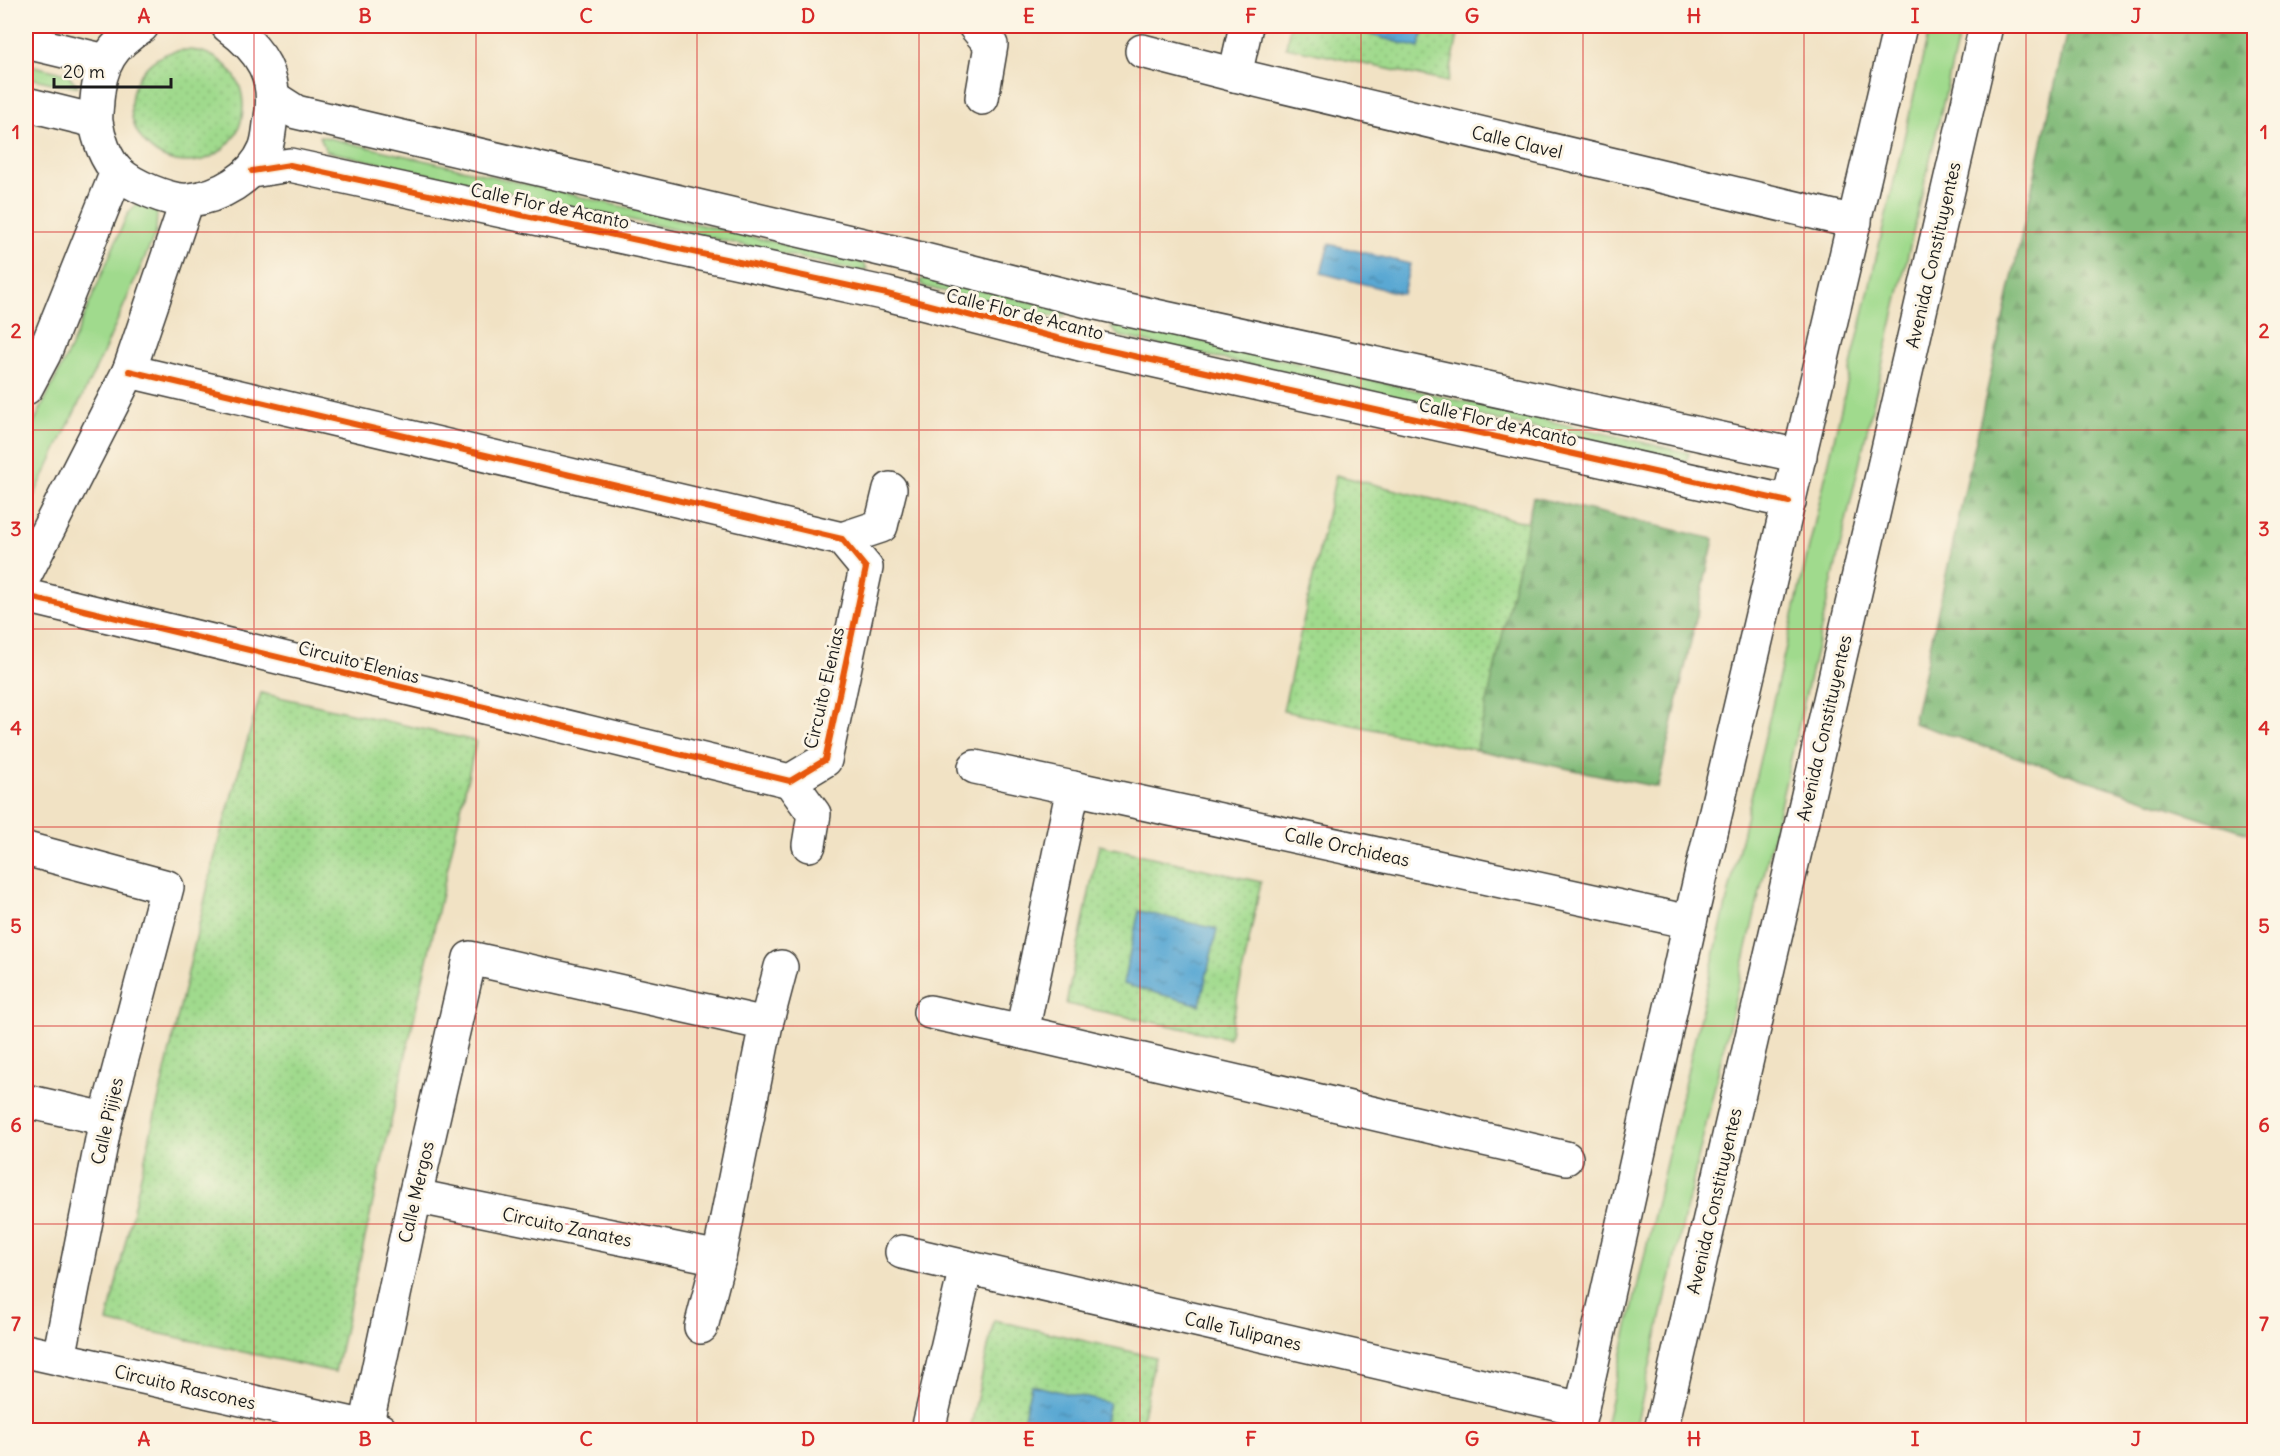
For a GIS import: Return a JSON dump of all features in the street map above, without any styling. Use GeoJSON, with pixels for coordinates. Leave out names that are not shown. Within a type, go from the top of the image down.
{"type":"FeatureCollection","features":[{"type":"Feature","properties":{"kind":"street"},"geometry":{"type":"LineString","coordinates":[[142,26],[122,39],[106,61],[98,85],[95,121],[103,147],[117,172],[139,186],[160,195],[187,201],[230,188],[252,171],[266,149],[274,98],[267,66],[243,31]]}},
{"type":"Feature","properties":{"kind":"street"},"geometry":{"type":"LineString","coordinates":[[975,26],[991,45],[982,98]]}},
{"type":"Feature","properties":{"kind":"street"},"geometry":{"type":"LineString","coordinates":[[1235,75],[1246,26]]}},
{"type":"Feature","properties":{"kind":"street"},"geometry":{"type":"LineString","coordinates":[[1579,1420],[1690,922],[1900,26]]}},
{"type":"Feature","properties":{"kind":"street","name":"Avenida Constituyentes"},"geometry":{"type":"LineString","coordinates":[[1661,1431],[1986,26]]}},
{"type":"Feature","properties":{"kind":"street"},"geometry":{"type":"LineString","coordinates":[[26,42],[106,61]]}},
{"type":"Feature","properties":{"kind":"street","name":"Calle Clavel"},"geometry":{"type":"LineString","coordinates":[[1142,51],[1855,222]]}},
{"type":"Feature","properties":{"kind":"street","name":"Calle Flor de Acanto"},"geometry":{"type":"LineString","coordinates":[[274,98],[296,112],[897,253],[1096,303],[1800,456]]}},
{"type":"Feature","properties":{"kind":"street"},"geometry":{"type":"LineString","coordinates":[[26,104],[95,121]]}},
{"type":"Feature","properties":{"kind":"street","name":"Calle Flor de Acanto"},"geometry":{"type":"LineString","coordinates":[[252,171],[290,165],[887,294],[1084,345],[1789,502]]}},
{"type":"Feature","properties":{"kind":"street"},"geometry":{"type":"LineString","coordinates":[[26,388],[35,352],[117,172]]}},
{"type":"Feature","properties":{"kind":"street"},"geometry":{"type":"LineString","coordinates":[[26,573],[129,371],[187,201]]}},
{"type":"Feature","properties":{"kind":"street"},"geometry":{"type":"LineString","coordinates":[[887,294],[897,253]]}},
{"type":"Feature","properties":{"kind":"street"},"geometry":{"type":"LineString","coordinates":[[1084,345],[1096,303]]}},
{"type":"Feature","properties":{"kind":"street"},"geometry":{"type":"LineString","coordinates":[[129,371],[842,539],[881,526],[890,489]]}},
{"type":"Feature","properties":{"kind":"street","name":"Circuito Elenias"},"geometry":{"type":"LineString","coordinates":[[26,597],[790,781],[825,760],[864,579],[866,568],[842,539]]}},
{"type":"Feature","properties":{"kind":"street","name":"Calle Orchideas"},"geometry":{"type":"LineString","coordinates":[[975,767],[1690,922]]}},
{"type":"Feature","properties":{"kind":"street"},"geometry":{"type":"LineString","coordinates":[[790,781],[814,814],[808,845]]}},
{"type":"Feature","properties":{"kind":"street"},"geometry":{"type":"LineString","coordinates":[[1022,1032],[1073,788]]}},
{"type":"Feature","properties":{"kind":"street","name":"Calle Pijijes"},"geometry":{"type":"LineString","coordinates":[[26,849],[166,887],[106,1119],[59,1359]]}},
{"type":"Feature","properties":{"kind":"street","name":"Calle Mergos"},"geometry":{"type":"LineString","coordinates":[[373,1429],[415,1196],[470,958],[766,1024]]}},
{"type":"Feature","properties":{"kind":"street"},"geometry":{"type":"LineString","coordinates":[[701,1327],[719,1258],[766,1024],[781,967]]}},
{"type":"Feature","properties":{"kind":"street"},"geometry":{"type":"LineString","coordinates":[[930,1012],[1566,1158]]}},
{"type":"Feature","properties":{"kind":"street"},"geometry":{"type":"LineString","coordinates":[[26,1101],[106,1119]]}},
{"type":"Feature","properties":{"kind":"street","name":"Circuito Zanates"},"geometry":{"type":"LineString","coordinates":[[415,1196],[719,1258]]}},
{"type":"Feature","properties":{"kind":"street","name":"Calle Tulipanes"},"geometry":{"type":"LineString","coordinates":[[902,1252],[1520,1395],[1579,1420]]}},
{"type":"Feature","properties":{"kind":"street"},"geometry":{"type":"LineString","coordinates":[[928,1431],[966,1267]]}},
{"type":"Feature","properties":{"kind":"street","name":"Circuito Rascones"},"geometry":{"type":"LineString","coordinates":[[26,1351],[373,1429]]}},
{"type":"Feature","properties":{"kind":"green space"},"geometry":{"type":"Polygon","coordinates":[[[1290,26],[1460,26],[1448,82],[1286,47],[1290,26]]]}},
{"type":"Feature","properties":{"kind":"green space"},"geometry":{"type":"Polygon","coordinates":[[[1930,26],[1961,26],[1635,1430],[1604,1430],[1930,26]]]}},
{"type":"Feature","properties":{"kind":"green space"},"geometry":{"type":"Polygon","coordinates":[[[2068,26],[2254,26],[2254,835],[1913,723],[2068,26]]]}},
{"type":"Feature","properties":{"kind":"green space"},"geometry":{"type":"Polygon","coordinates":[[[187,50],[208,54],[227,66],[239,85],[243,106],[239,127],[227,146],[208,158],[187,162],[166,158],[147,146],[135,127],[131,106],[135,85],[147,66],[166,54],[187,50]]]}},
{"type":"Feature","properties":{"kind":"green space"},"geometry":{"type":"Polygon","coordinates":[[[26,64],[67,74],[78,86],[60,85],[26,77],[26,64]]]}},
{"type":"Feature","properties":{"kind":"green space"},"geometry":{"type":"Polygon","coordinates":[[[320,136],[864,263],[867,269],[858,271],[326,151],[320,136]]]}},
{"type":"Feature","properties":{"kind":"green space"},"geometry":{"type":"Polygon","coordinates":[[[137,203],[157,212],[156,232],[101,358],[26,512],[26,439],[71,347],[127,215],[137,203]]]}},
{"type":"Feature","properties":{"kind":"green space"},"geometry":{"type":"Polygon","coordinates":[[[929,277],[1064,310],[1066,315],[1059,318],[925,287],[919,281],[929,277]]]}},
{"type":"Feature","properties":{"kind":"green space"},"geometry":{"type":"Polygon","coordinates":[[[1122,323],[1689,453],[1686,462],[1119,336],[1111,328],[1122,323]]]}},
{"type":"Feature","properties":{"kind":"green space"},"geometry":{"type":"Polygon","coordinates":[[[1336,475],[1528,523],[1476,750],[1283,711],[1336,475]]]}},
{"type":"Feature","properties":{"kind":"green space"},"geometry":{"type":"Polygon","coordinates":[[[1533,497],[1714,539],[1658,787],[1476,750],[1533,497]]]}},
{"type":"Feature","properties":{"kind":"green space"},"geometry":{"type":"Polygon","coordinates":[[[261,693],[476,741],[335,1372],[107,1322],[217,847],[261,693]]]}},
{"type":"Feature","properties":{"kind":"green space"},"geometry":{"type":"Polygon","coordinates":[[[1099,845],[1261,882],[1229,1038],[1066,1004],[1099,845]]]}},
{"type":"Feature","properties":{"kind":"green space"},"geometry":{"type":"Polygon","coordinates":[[[994,1320],[1155,1357],[1140,1430],[970,1430],[994,1320]]]}},
{"type":"Feature","properties":{"kind":"water"},"geometry":{"type":"Polygon","coordinates":[[[1343,26],[1425,26],[1419,48],[1343,26]]]}},
{"type":"Feature","properties":{"kind":"water"},"geometry":{"type":"Polygon","coordinates":[[[1329,244],[1410,264],[1403,294],[1321,273],[1329,244]]]}},
{"type":"Feature","properties":{"kind":"water"},"geometry":{"type":"Polygon","coordinates":[[[1139,911],[1217,929],[1200,1005],[1123,984],[1139,911]]]}},
{"type":"Feature","properties":{"kind":"water"},"geometry":{"type":"Polygon","coordinates":[[[1031,1385],[1109,1403],[1103,1430],[1021,1430],[1031,1385]]]}},
{"type":"Feature","properties":{"kind":"cycle path"},"geometry":{"type":"LineString","coordinates":[[252,171],[290,165],[887,294],[1084,345],[1789,502]]}},
{"type":"Feature","properties":{"kind":"cycle path"},"geometry":{"type":"LineString","coordinates":[[26,596],[790,781],[825,760],[866,568],[842,539],[129,371]]}}]}
